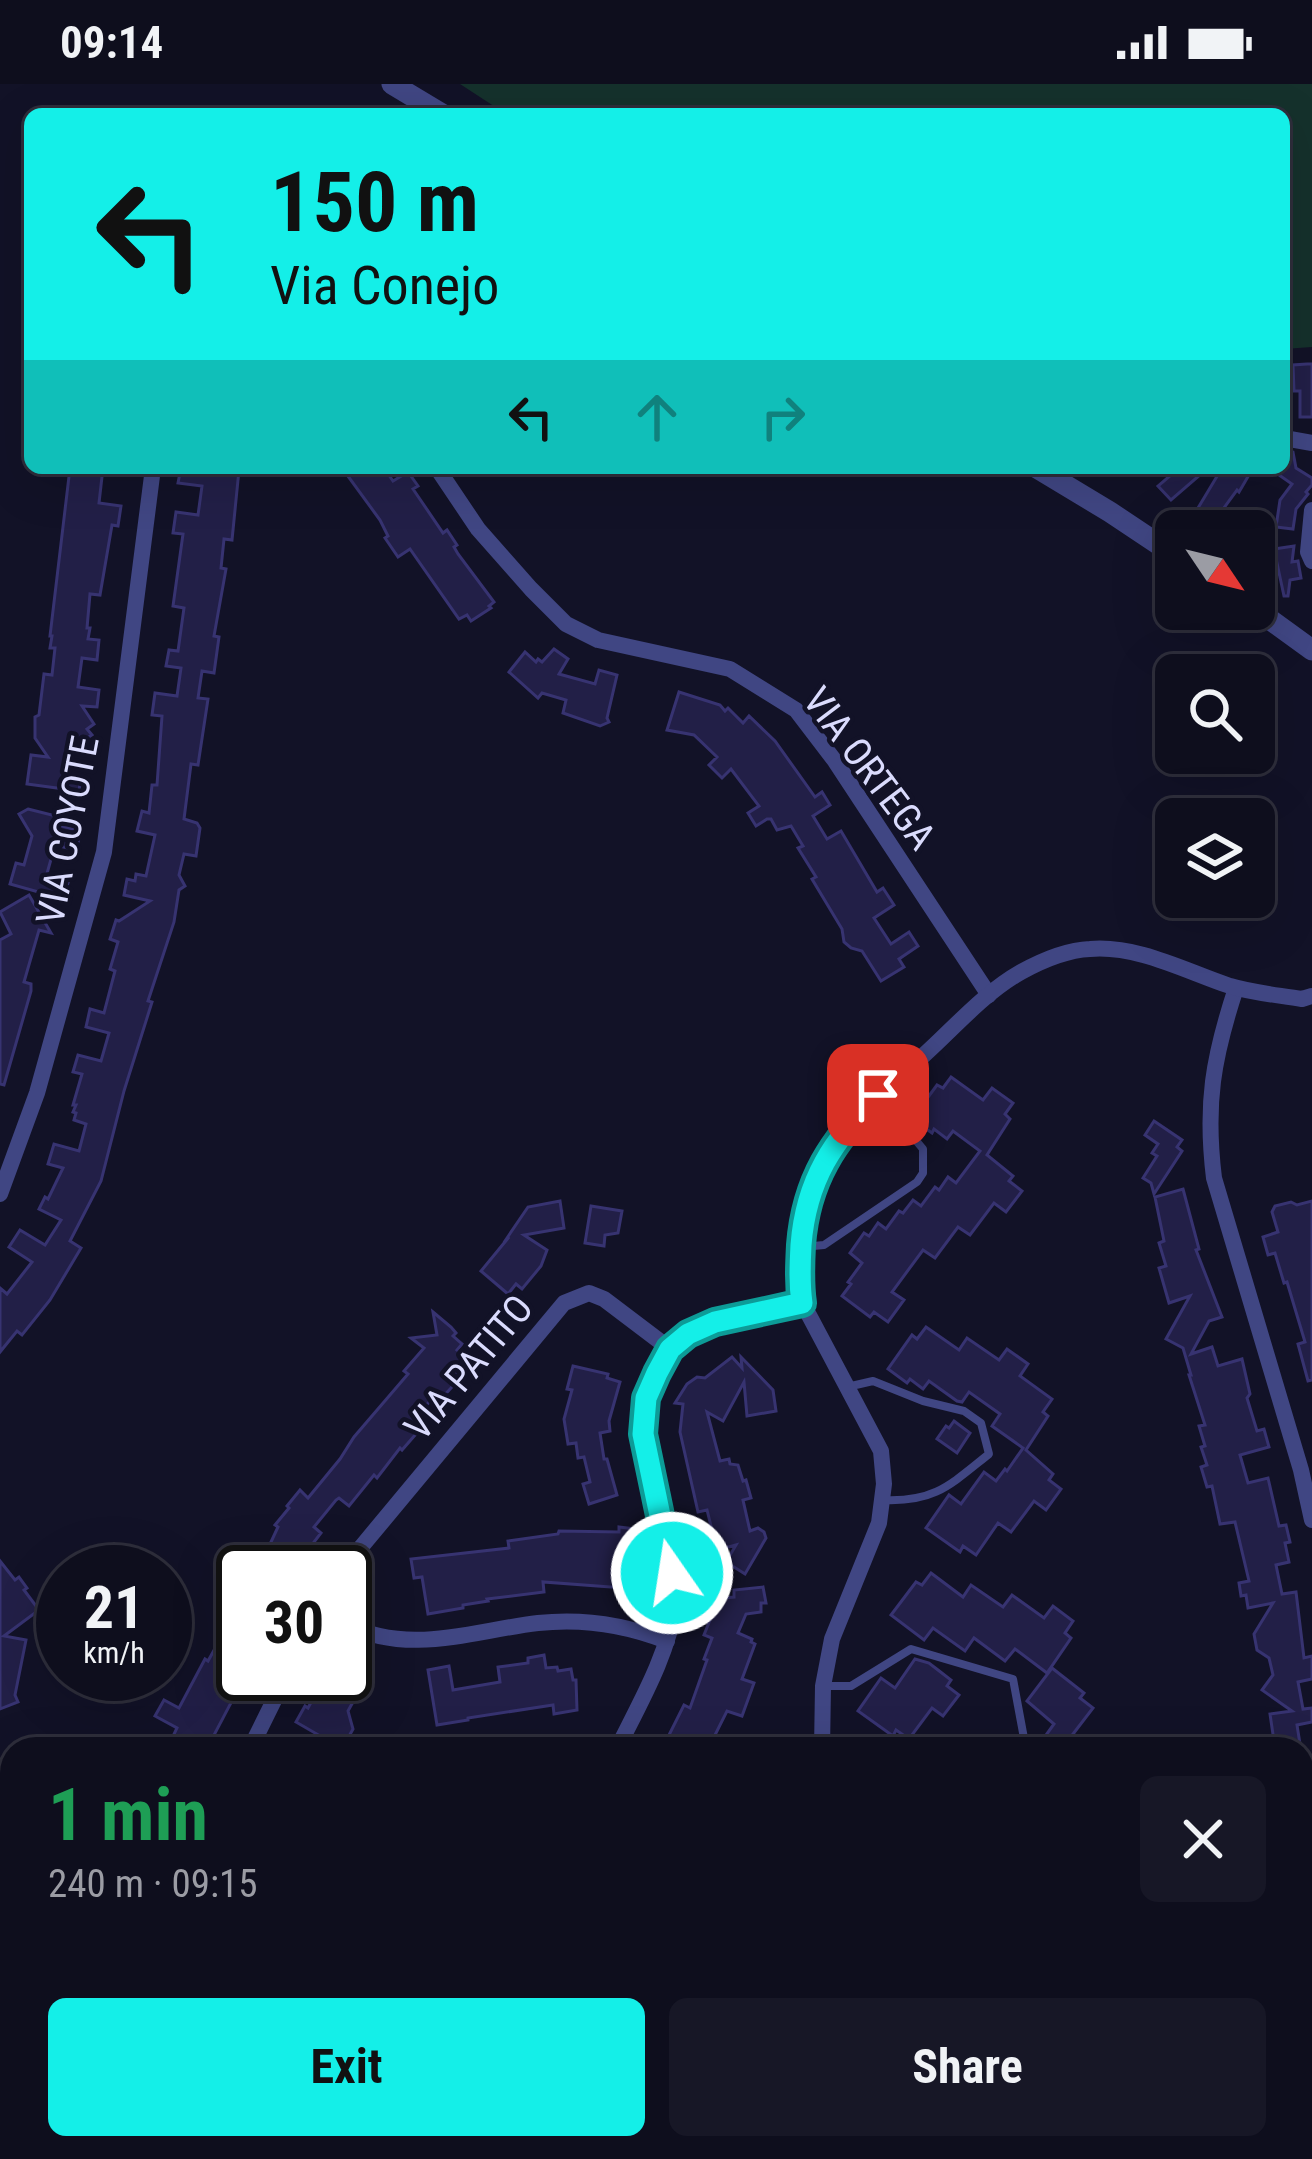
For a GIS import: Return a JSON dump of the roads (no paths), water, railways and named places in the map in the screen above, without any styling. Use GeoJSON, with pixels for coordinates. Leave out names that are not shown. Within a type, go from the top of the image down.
{"type":"FeatureCollection","features":[{"type":"Feature","properties":{"kind":"street"},"geometry":{"type":"LineString","coordinates":[[392,84],[432,108]]}},
{"type":"Feature","properties":{"kind":"street","name":"VIA COYOTE"},"geometry":{"type":"LineString","coordinates":[[0,1194],[37,1093],[104,852],[152,474]]}},
{"type":"Feature","properties":{"kind":"street","name":"VIA ORTEGA"},"geometry":{"type":"LineString","coordinates":[[441,474],[478,529],[566,624],[598,640],[730,669],[796,710],[989,994]]}},
{"type":"Feature","properties":{"kind":"street"},"geometry":{"type":"LineString","coordinates":[[1046,474],[1155,542]]}},
{"type":"Feature","properties":{"kind":"street"},"geometry":{"type":"LineString","coordinates":[[1312,510],[1308,552],[1312,562]]}},
{"type":"Feature","properties":{"kind":"street"},"geometry":{"type":"LineString","coordinates":[[1275,623],[1312,650]]}},
{"type":"Feature","properties":{"kind":"street"},"geometry":{"type":"LineString","coordinates":[[822,1737],[823,1687],[832,1639],[879,1523],[884,1484],[881,1451],[802,1303],[803,1220],[822,1162],[878,1095],[989,994],[1053,957],[1089,949],[1129,951],[1236,988],[1312,997]]}},
{"type":"Feature","properties":{"kind":"street"},"geometry":{"type":"LineString","coordinates":[[1236,988],[1211,1083],[1208,1134],[1214,1178],[1312,1520]]}},
{"type":"Feature","properties":{"kind":"street","name":"VIA PATITO"},"geometry":{"type":"LineString","coordinates":[[363,1545],[564,1303],[589,1293],[604,1299],[670,1349]]}},
{"type":"Feature","properties":{"kind":"street"},"geometry":{"type":"LineString","coordinates":[[622,1737],[668,1641],[676,1602],[643,1434],[646,1398],[670,1349],[688,1334],[715,1322],[802,1303]]}},
{"type":"Feature","properties":{"kind":"street"},"geometry":{"type":"LineString","coordinates":[[372,1635],[428,1641],[581,1621],[637,1629],[668,1641]]}},
{"type":"Feature","properties":{"kind":"street"},"geometry":{"type":"LineString","coordinates":[[256,1737],[274,1701]]}},
{"type":"Feature","properties":{"kind":"lane"},"geometry":{"type":"LineString","coordinates":[[801,1247],[824,1245],[917,1182],[923,1149],[878,1095]]}},
{"type":"Feature","properties":{"kind":"lane"},"geometry":{"type":"LineString","coordinates":[[847,1387],[873,1381],[922,1401],[964,1411],[981,1423],[988,1442],[989,1454],[930,1497],[882,1499]]}},
{"type":"Feature","properties":{"kind":"lane"},"geometry":{"type":"LineString","coordinates":[[823,1687],[851,1686],[911,1649],[1013,1679],[1024,1737]]}}]}
